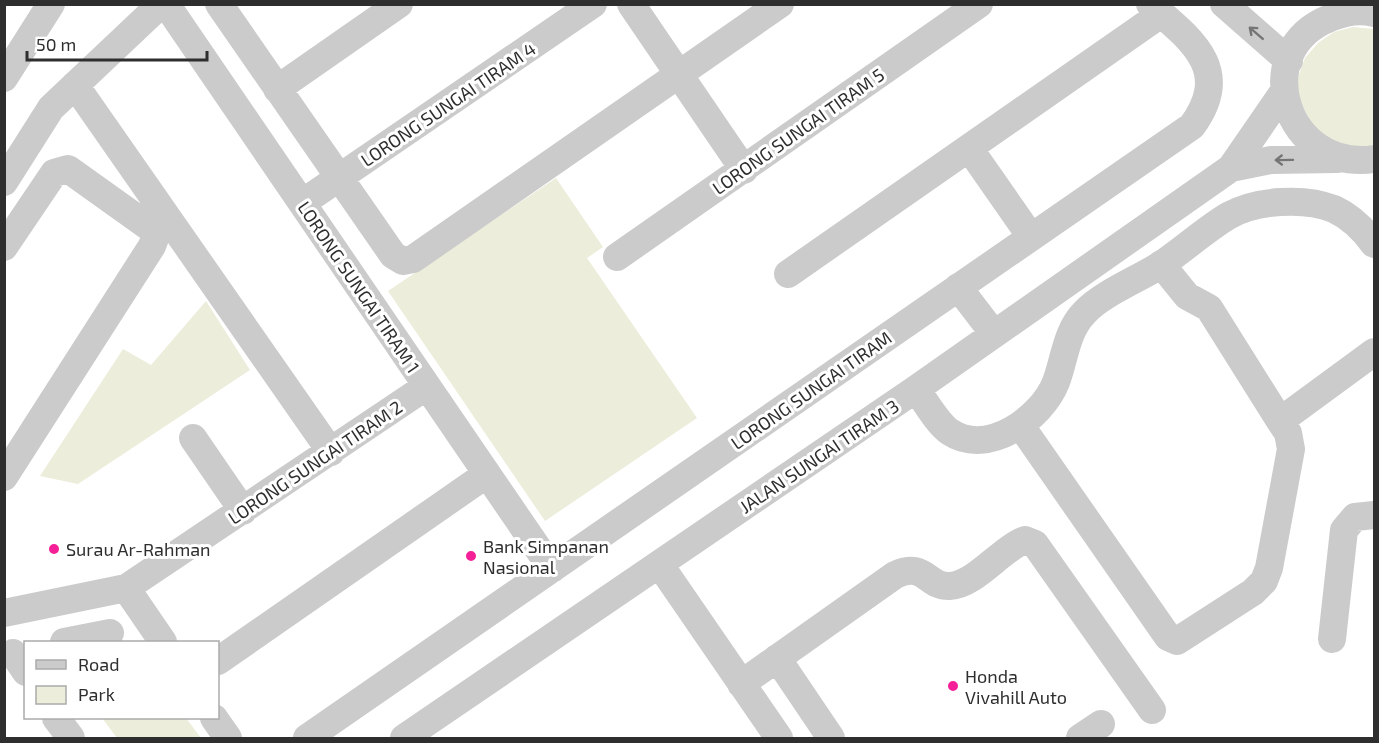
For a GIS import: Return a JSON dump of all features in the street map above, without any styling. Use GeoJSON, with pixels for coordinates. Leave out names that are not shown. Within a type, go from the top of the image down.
{"type":"FeatureCollection","features":[{"type":"Feature","properties":{"kind":"street"},"geometry":{"type":"LineString","coordinates":[[4,78],[51,4]]}},
{"type":"Feature","properties":{"kind":"street"},"geometry":{"type":"LineString","coordinates":[[4,182],[51,108],[161,4]]}},
{"type":"Feature","properties":{"kind":"street","name":"LORONG SUNGAI TIRAM 1"},"geometry":{"type":"LineString","coordinates":[[166,4],[552,569]]}},
{"type":"Feature","properties":{"kind":"street"},"geometry":{"type":"LineString","coordinates":[[219,4],[393,255],[403,261],[413,259],[780,4]]}},
{"type":"Feature","properties":{"kind":"street"},"geometry":{"type":"LineString","coordinates":[[277,89],[399,4]]}},
{"type":"Feature","properties":{"kind":"street","name":"LORONG SUNGAI TIRAM 4"},"geometry":{"type":"LineString","coordinates":[[302,203],[593,4]]}},
{"type":"Feature","properties":{"kind":"street"},"geometry":{"type":"LineString","coordinates":[[631,4],[744,170]]}},
{"type":"Feature","properties":{"kind":"street","name":"LORONG SUNGAI TIRAM 5"},"geometry":{"type":"LineString","coordinates":[[617,257],[979,4]]}},
{"type":"Feature","properties":{"kind":"street"},"geometry":{"type":"LineString","coordinates":[[1224,4],[1289,61]]}},
{"type":"Feature","properties":{"kind":"street"},"geometry":{"type":"LineString","coordinates":[[788,274],[969,148],[1156,9]]}},
{"type":"Feature","properties":{"kind":"street","name":"LORONG SUNGAI TIRAM"},"geometry":{"type":"LineString","coordinates":[[307,738],[1192,126],[1203,111],[1208,92],[1209,71],[1197,46],[1156,9]]}},
{"type":"Feature","properties":{"kind":"street"},"geometry":{"type":"LineString","coordinates":[[1362,164],[1318,149],[1301,133],[1289,113],[1284,91],[1289,61],[1311,13],[1374,13]]}},
{"type":"Feature","properties":{"kind":"street"},"geometry":{"type":"LineString","coordinates":[[75,85],[331,452]]}},
{"type":"Feature","properties":{"kind":"street","name":"JALAN SUNGAI TIRAM 3"},"geometry":{"type":"LineString","coordinates":[[404,738],[916,389],[1231,168],[1284,91]]}},
{"type":"Feature","properties":{"kind":"street"},"geometry":{"type":"LineString","coordinates":[[969,148],[1031,237]]}},
{"type":"Feature","properties":{"kind":"street","name":"JALAN SUNGAI TIRAM 3"},"geometry":{"type":"LineString","coordinates":[[1231,168],[1271,160],[1362,164]]}},
{"type":"Feature","properties":{"kind":"street"},"geometry":{"type":"LineString","coordinates":[[4,247],[54,173],[68,169],[152,229],[155,238],[4,477]]}},
{"type":"Feature","properties":{"kind":"street"},"geometry":{"type":"LineString","coordinates":[[916,389],[949,431],[962,437],[983,438],[1002,435],[1021,426],[1043,407],[1055,383],[1073,326],[1087,310],[1161,264],[1229,215],[1254,206],[1308,203],[1333,209],[1351,219],[1374,244]]}},
{"type":"Feature","properties":{"kind":"street"},"geometry":{"type":"LineString","coordinates":[[1021,426],[1168,637],[1177,641],[1253,592],[1264,581],[1269,568],[1291,449],[1288,433],[1209,308],[1187,296],[1161,264]]}},
{"type":"Feature","properties":{"kind":"street"},"geometry":{"type":"LineString","coordinates":[[958,287],[994,334]]}},
{"type":"Feature","properties":{"kind":"street"},"geometry":{"type":"LineString","coordinates":[[1280,421],[1374,352]]}},
{"type":"Feature","properties":{"kind":"street","name":"LORONG SUNGAI TIRAM 2"},"geometry":{"type":"LineString","coordinates":[[4,613],[126,588],[427,386]]}},
{"type":"Feature","properties":{"kind":"street"},"geometry":{"type":"LineString","coordinates":[[193,438],[243,511]]}},
{"type":"Feature","properties":{"kind":"street"},"geometry":{"type":"LineString","coordinates":[[219,660],[487,474]]}},
{"type":"Feature","properties":{"kind":"street"},"geometry":{"type":"LineString","coordinates":[[1332,639],[1344,530],[1355,517],[1374,515]]}},
{"type":"Feature","properties":{"kind":"street"},"geometry":{"type":"LineString","coordinates":[[741,684],[895,575],[907,570],[920,571],[938,584],[950,586],[962,583],[1025,540],[1035,544],[1152,710]]}},
{"type":"Feature","properties":{"kind":"street"},"geometry":{"type":"LineString","coordinates":[[660,565],[779,738]]}},
{"type":"Feature","properties":{"kind":"street"},"geometry":{"type":"LineString","coordinates":[[126,588],[162,641]]}},
{"type":"Feature","properties":{"kind":"street"},"geometry":{"type":"LineString","coordinates":[[69,641],[110,633]]}},
{"type":"Feature","properties":{"kind":"street"},"geometry":{"type":"LineString","coordinates":[[777,658],[831,738]]}},
{"type":"Feature","properties":{"kind":"street"},"geometry":{"type":"LineString","coordinates":[[57,719],[71,738]]}},
{"type":"Feature","properties":{"kind":"street"},"geometry":{"type":"LineString","coordinates":[[215,719],[228,738]]}},
{"type":"Feature","properties":{"kind":"green space"},"geometry":{"type":"Polygon","coordinates":[[[1353,27],[1374,29],[1374,148],[1356,150],[1318,135],[1298,98],[1298,77],[1305,58],[1318,43],[1334,32],[1353,27]]]}},
{"type":"Feature","properties":{"kind":"green space"},"geometry":{"type":"Polygon","coordinates":[[[556,178],[603,247],[587,258],[697,418],[545,521],[388,291],[556,178]]]}},
{"type":"Feature","properties":{"kind":"green space"},"geometry":{"type":"Polygon","coordinates":[[[206,301],[250,370],[78,484],[40,476],[123,349],[151,365],[206,301]]]}},
{"type":"Feature","properties":{"kind":"green space"},"geometry":{"type":"Polygon","coordinates":[[[103,719],[187,719],[201,738],[117,738],[103,719]]]}},
{"type":"Feature","properties":{"kind":"place","name":"Surau Ar-Rahman"},"geometry":{"type":"Point","coordinates":[54,549]}},
{"type":"Feature","properties":{"kind":"place","name":"Bank Simpanan Nasional"},"geometry":{"type":"Point","coordinates":[471,556]}},
{"type":"Feature","properties":{"kind":"place","name":"Honda Vivahill Auto"},"geometry":{"type":"Point","coordinates":[953,686]}}]}
